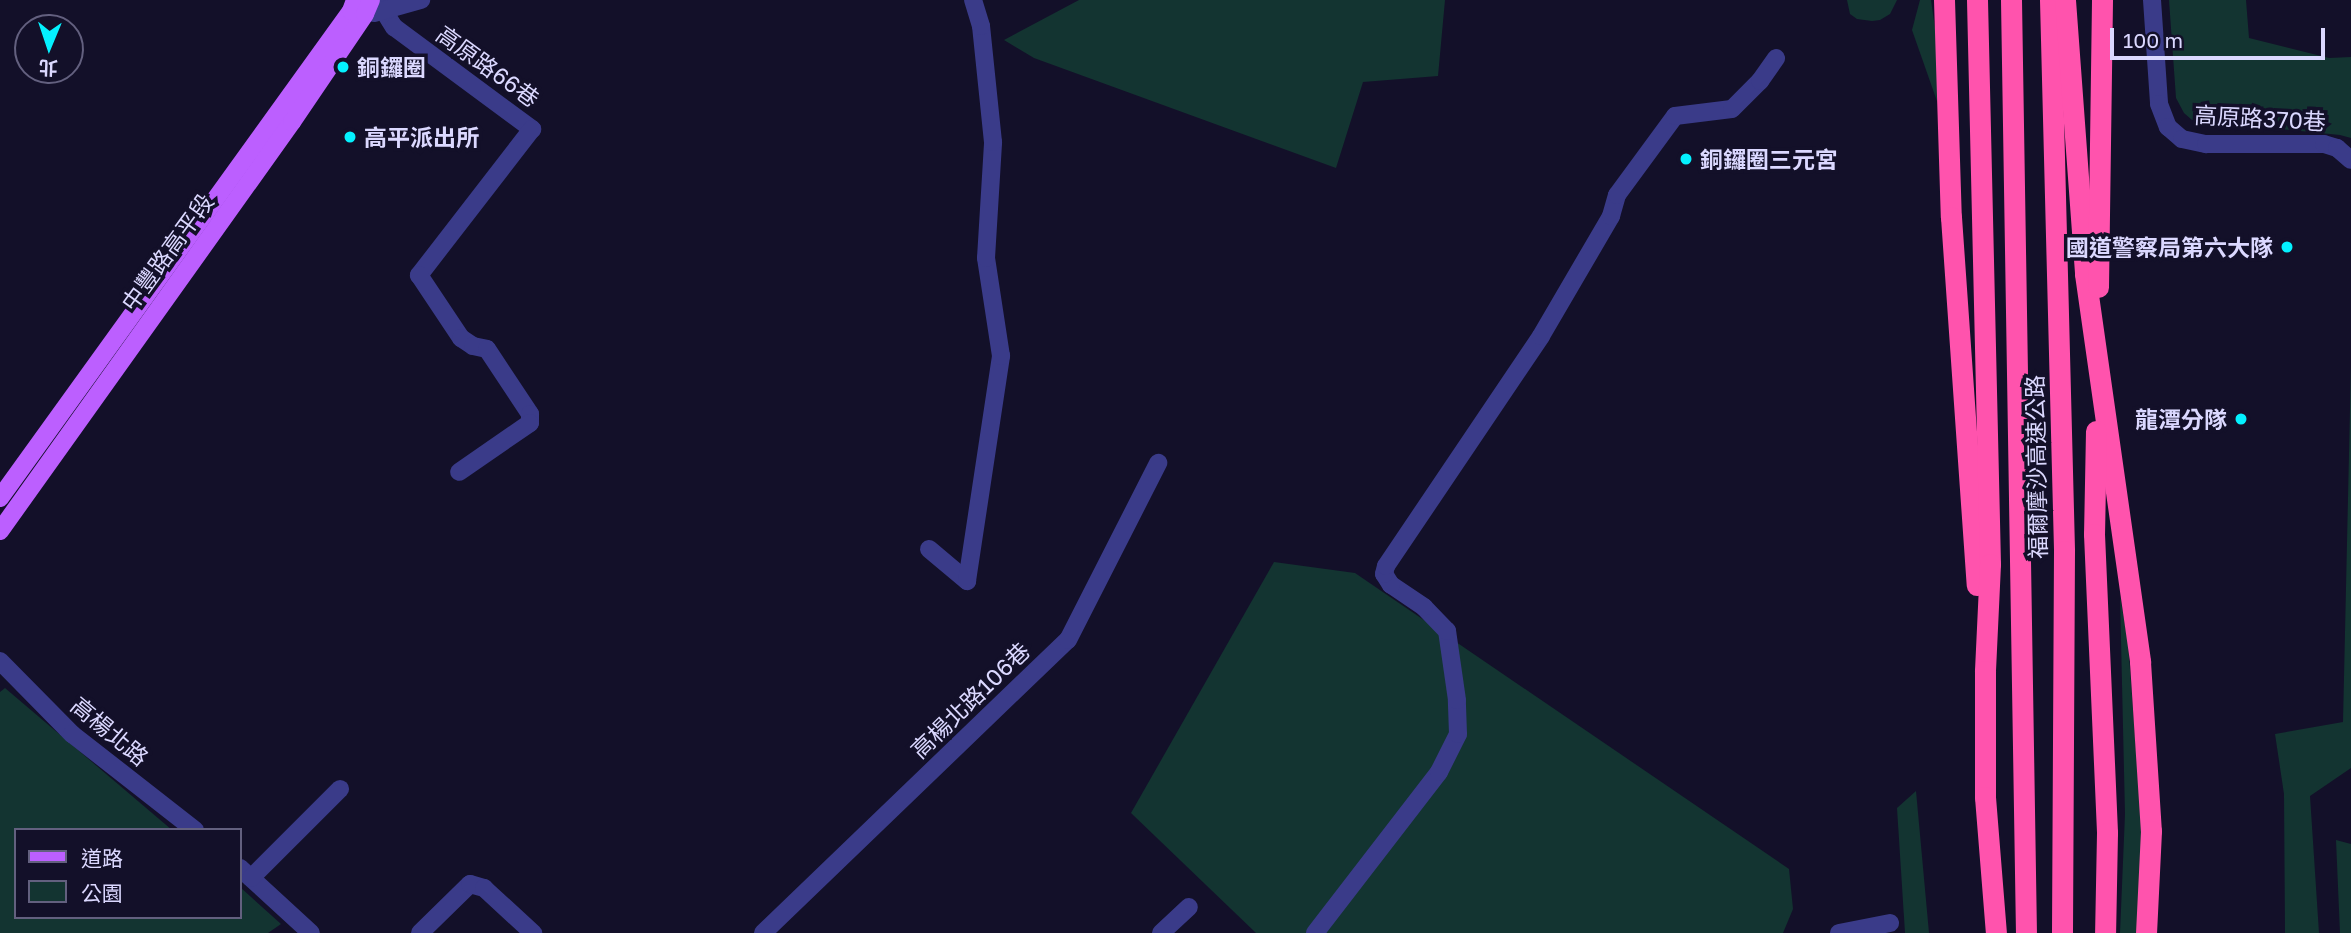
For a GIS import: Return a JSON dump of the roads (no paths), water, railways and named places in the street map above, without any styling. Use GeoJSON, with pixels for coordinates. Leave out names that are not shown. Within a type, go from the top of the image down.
{"type":"FeatureCollection","features":[{"type":"Feature","properties":{"kind":"highway"},"geometry":{"type":"LineString","coordinates":[[1946,0],[1951,217],[1984,671]]}},
{"type":"Feature","properties":{"kind":"highway"},"geometry":{"type":"LineString","coordinates":[[1977,0],[1990,564],[1984,671],[1985,797],[1996,933]]}},
{"type":"Feature","properties":{"kind":"highway","name":"福爾摩沙高速公路"},"geometry":{"type":"LineString","coordinates":[[2011,0],[2026,933]]}},
{"type":"Feature","properties":{"kind":"highway","name":"福爾摩沙高速公路"},"geometry":{"type":"LineString","coordinates":[[2050,0],[2064,551],[2062,933]]}},
{"type":"Feature","properties":{"kind":"highway"},"geometry":{"type":"LineString","coordinates":[[2065,0],[2085,274],[2140,662],[2151,831],[2146,933]]}},
{"type":"Feature","properties":{"kind":"highway"},"geometry":{"type":"LineString","coordinates":[[2102,0],[2094,534],[2107,833],[2105,933]]}},
{"type":"Feature","properties":{"kind":"main road","name":"中豐路高平段"},"geometry":{"type":"LineString","coordinates":[[0,498],[367,6]]}},
{"type":"Feature","properties":{"kind":"main road","name":"中豐路高平段"},"geometry":{"type":"LineString","coordinates":[[0,531],[367,6]]}},
{"type":"Feature","properties":{"kind":"street"},"geometry":{"type":"LineString","coordinates":[[367,6],[421,0]]}},
{"type":"Feature","properties":{"kind":"street"},"geometry":{"type":"LineString","coordinates":[[929,549],[967,581],[1001,356],[986,258],[993,142],[981,26],[973,0]]}},
{"type":"Feature","properties":{"kind":"street","name":"高原路370巷"},"geometry":{"type":"LineString","coordinates":[[2152,0],[2159,104],[2168,127],[2182,139],[2206,144],[2324,144],[2337,148],[2351,160]]}},
{"type":"Feature","properties":{"kind":"street","name":"高原路66巷"},"geometry":{"type":"LineString","coordinates":[[367,6],[532,129],[419,275],[461,338],[473,346],[487,349],[530,414],[530,423],[458,472]]}},
{"type":"Feature","properties":{"kind":"street"},"geometry":{"type":"LineString","coordinates":[[1315,933],[1439,772],[1458,734],[1457,700],[1447,631],[1424,607],[1391,585],[1384,574],[1386,566],[1541,336],[1611,216],[1617,195],[1675,116],[1732,109],[1760,81],[1776,58]]}},
{"type":"Feature","properties":{"kind":"street","name":"高楊北路106巷"},"geometry":{"type":"LineString","coordinates":[[763,933],[1068,640],[1158,463]]}},
{"type":"Feature","properties":{"kind":"street","name":"高楊北路"},"geometry":{"type":"LineString","coordinates":[[0,661],[72,734],[192,828]]}},
{"type":"Feature","properties":{"kind":"street"},"geometry":{"type":"LineString","coordinates":[[311,933],[245,873],[340,789]]}},
{"type":"Feature","properties":{"kind":"street"},"geometry":{"type":"LineString","coordinates":[[420,933],[470,884],[484,888],[533,933]]}},
{"type":"Feature","properties":{"kind":"street"},"geometry":{"type":"LineString","coordinates":[[1161,933],[1189,907]]}},
{"type":"Feature","properties":{"kind":"street"},"geometry":{"type":"LineString","coordinates":[[1839,933],[1890,923]]}},
{"type":"Feature","properties":{"kind":"place","name":"銅鑼圈"},"geometry":{"type":"Point","coordinates":[343,67]}},
{"type":"Feature","properties":{"kind":"place","name":"高平派出所"},"geometry":{"type":"Point","coordinates":[350,137]}},
{"type":"Feature","properties":{"kind":"place","name":"銅鑼圈三元宮"},"geometry":{"type":"Point","coordinates":[1686,159]}},
{"type":"Feature","properties":{"kind":"place","name":"國道警察局第六大隊"},"geometry":{"type":"Point","coordinates":[2287,247]}},
{"type":"Feature","properties":{"kind":"place","name":"龍潭分隊"},"geometry":{"type":"Point","coordinates":[2241,419]}}]}
